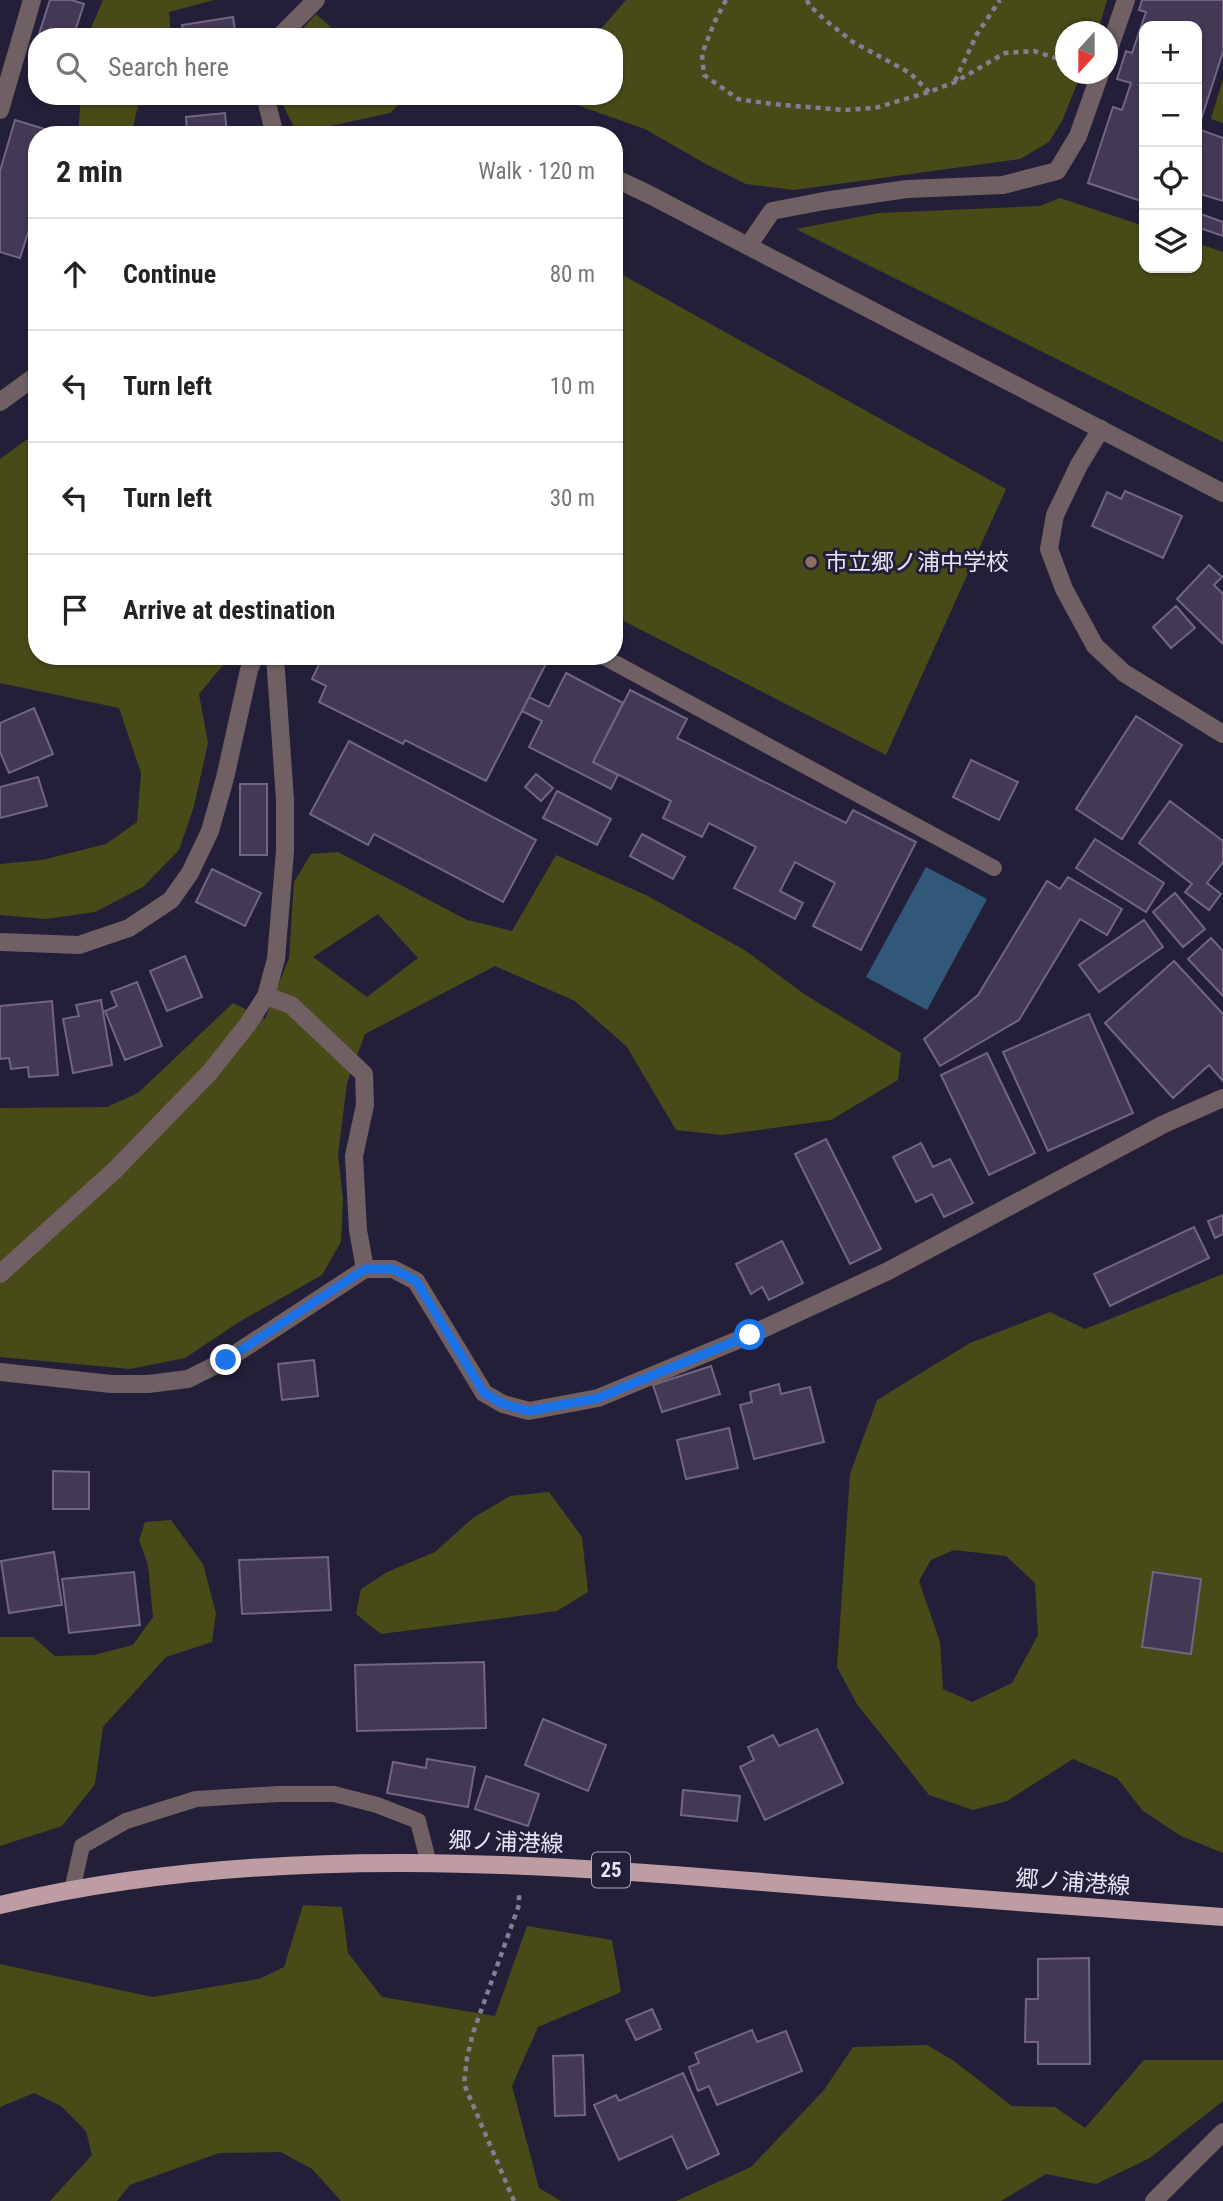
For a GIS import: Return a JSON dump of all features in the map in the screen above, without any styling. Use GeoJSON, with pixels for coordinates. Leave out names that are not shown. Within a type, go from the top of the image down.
{"type":"FeatureCollection","features":[{"type":"Feature","properties":{"kind":"main road","name":"郷ノ浦港線"},"geometry":{"type":"LineString","coordinates":[[0,1905],[106,1883],[216,1869],[318,1863],[429,1864],[652,1872],[1223,1917]]}},
{"type":"Feature","properties":{"kind":"street"},"geometry":{"type":"LineString","coordinates":[[0,110],[32,0]]}},
{"type":"Feature","properties":{"kind":"street"},"geometry":{"type":"LineString","coordinates":[[288,28],[316,0]]}},
{"type":"Feature","properties":{"kind":"street"},"geometry":{"type":"LineString","coordinates":[[1118,23],[1126,0]]}},
{"type":"Feature","properties":{"kind":"street"},"geometry":{"type":"LineString","coordinates":[[748,246],[772,211],[907,189],[1003,185],[1057,171],[1078,136],[1096,84]]}},
{"type":"Feature","properties":{"kind":"street"},"geometry":{"type":"LineString","coordinates":[[267,105],[273,126]]}},
{"type":"Feature","properties":{"kind":"street"},"geometry":{"type":"LineString","coordinates":[[623,183],[1223,493]]}},
{"type":"Feature","properties":{"kind":"street"},"geometry":{"type":"LineString","coordinates":[[0,402],[28,381]]}},
{"type":"Feature","properties":{"kind":"street"},"geometry":{"type":"LineString","coordinates":[[1101,429],[1079,466],[1055,516],[1049,549],[1064,589],[1095,646],[1124,673],[1223,734]]}},
{"type":"Feature","properties":{"kind":"street"},"geometry":{"type":"LineString","coordinates":[[0,942],[79,944],[129,928],[171,900],[190,873],[210,831],[251,665]]}},
{"type":"Feature","properties":{"kind":"street"},"geometry":{"type":"LineString","coordinates":[[0,1274],[115,1170],[201,1082],[248,1024],[266,996],[276,960],[285,851],[285,800],[276,665]]}},
{"type":"Feature","properties":{"kind":"street"},"geometry":{"type":"LineString","coordinates":[[266,996],[291,1005],[365,1074],[365,1105],[354,1156],[358,1230],[365,1269]]}},
{"type":"Feature","properties":{"kind":"street"},"geometry":{"type":"LineString","coordinates":[[0,1372],[111,1384],[148,1384],[188,1379],[226,1360],[365,1269],[393,1269],[416,1281],[484,1393],[503,1404],[529,1411],[598,1398],[750,1335],[888,1271],[1164,1124],[1223,1098]]}},
{"type":"Feature","properties":{"kind":"street"},"geometry":{"type":"LineString","coordinates":[[1154,2201],[1223,2132]]}},
{"type":"Feature","properties":{"kind":"lane"},"geometry":{"type":"LineString","coordinates":[[619,665],[994,868]]}},
{"type":"Feature","properties":{"kind":"lane"},"geometry":{"type":"LineString","coordinates":[[72,1890],[82,1846],[126,1821],[196,1799],[334,1794],[377,1805],[418,1821],[429,1864]]}},
{"type":"Feature","properties":{"kind":"path"},"geometry":{"type":"LineString","coordinates":[[726,0],[702,54],[704,75],[738,99],[844,110],[875,108],[955,82],[1005,53],[1034,51],[1055,58]]}},
{"type":"Feature","properties":{"kind":"path"},"geometry":{"type":"LineString","coordinates":[[807,0],[825,20],[853,42],[910,73],[929,92]]}},
{"type":"Feature","properties":{"kind":"path"},"geometry":{"type":"LineString","coordinates":[[955,82],[977,34],[1000,0]]}},
{"type":"Feature","properties":{"kind":"path"},"geometry":{"type":"LineString","coordinates":[[514,2201],[464,2084],[473,2032],[519,1905],[520,1866]]}},
{"type":"Feature","properties":{"kind":"green space"},"geometry":{"type":"Polygon","coordinates":[[[103,0],[214,0],[169,12],[170,28],[91,28],[103,0]]]}},
{"type":"Feature","properties":{"kind":"green space"},"geometry":{"type":"Polygon","coordinates":[[[626,0],[1107,0],[1101,21],[1055,21],[1055,84],[1077,84],[1062,121],[1049,142],[1020,159],[794,190],[746,184],[645,129],[577,105],[623,105],[623,28],[602,28],[626,0]]]}},
{"type":"Feature","properties":{"kind":"green space"},"geometry":{"type":"Polygon","coordinates":[[[316,14],[332,28],[303,28],[316,14]]]}},
{"type":"Feature","properties":{"kind":"green space"},"geometry":{"type":"Polygon","coordinates":[[[1223,79],[1223,123],[1211,119],[1223,79]]]}},
{"type":"Feature","properties":{"kind":"green space"},"geometry":{"type":"Polygon","coordinates":[[[80,105],[138,105],[133,126],[79,126],[80,105]]]}},
{"type":"Feature","properties":{"kind":"green space"},"geometry":{"type":"Polygon","coordinates":[[[283,105],[398,105],[390,113],[330,126],[294,126],[283,105]]]}},
{"type":"Feature","properties":{"kind":"green space"},"geometry":{"type":"Polygon","coordinates":[[[1060,198],[1139,224],[1139,273],[1202,273],[1202,245],[1223,252],[1223,442],[796,229],[879,213],[1040,206],[1060,198]]]}},
{"type":"Feature","properties":{"kind":"green space"},"geometry":{"type":"Polygon","coordinates":[[[623,275],[1006,489],[886,755],[623,621],[623,275]]]}},
{"type":"Feature","properties":{"kind":"green space"},"geometry":{"type":"Polygon","coordinates":[[[28,439],[28,665],[223,665],[199,694],[208,743],[194,806],[179,850],[143,887],[95,912],[46,919],[0,915],[0,864],[42,860],[106,844],[137,822],[141,773],[119,708],[0,683],[0,459],[28,439]]]}},
{"type":"Feature","properties":{"kind":"green space"},"geometry":{"type":"Polygon","coordinates":[[[338,852],[467,920],[512,931],[556,855],[648,896],[746,951],[804,994],[901,1053],[898,1080],[831,1120],[722,1135],[676,1130],[627,1047],[575,1001],[495,966],[365,1034],[347,1083],[338,1155],[343,1199],[341,1242],[322,1275],[239,1322],[185,1358],[130,1369],[0,1357],[0,1108],[107,1107],[138,1093],[233,1003],[265,1019],[289,958],[294,882],[311,854],[338,852]],[[378,914],[313,957],[367,997],[418,958],[378,914]]]}},
{"type":"Feature","properties":{"kind":"green space"},"geometry":{"type":"Polygon","coordinates":[[[1223,1274],[1223,1853],[1181,1836],[1143,1811],[1117,1778],[1073,1759],[1007,1801],[973,1810],[929,1795],[857,1704],[837,1667],[850,1474],[877,1400],[970,1343],[1050,1312],[1085,1329],[1223,1274]],[[954,1550],[931,1560],[919,1581],[940,1642],[943,1689],[972,1702],[1012,1683],[1038,1635],[1035,1583],[1006,1556],[954,1550]]]}},
{"type":"Feature","properties":{"kind":"green space"},"geometry":{"type":"Polygon","coordinates":[[[549,1492],[582,1537],[588,1592],[557,1611],[381,1634],[356,1614],[361,1589],[387,1572],[435,1552],[473,1518],[510,1496],[549,1492]]]}},
{"type":"Feature","properties":{"kind":"green space"},"geometry":{"type":"Polygon","coordinates":[[[171,1520],[203,1564],[216,1613],[212,1642],[166,1657],[103,1727],[95,1784],[62,1826],[0,1846],[0,1637],[33,1637],[55,1656],[94,1655],[133,1645],[153,1617],[148,1565],[139,1540],[145,1522],[171,1520]]]}},
{"type":"Feature","properties":{"kind":"green space"},"geometry":{"type":"Polygon","coordinates":[[[303,1905],[342,1907],[348,1953],[382,1997],[495,2016],[527,1926],[612,1940],[621,1992],[538,2027],[512,2086],[539,2188],[561,2201],[341,2201],[312,2169],[281,2152],[219,2153],[130,2185],[117,2201],[50,2201],[92,2155],[86,2131],[61,2106],[34,2093],[0,2107],[0,1964],[152,1997],[259,1979],[284,1967],[303,1905]]]}},
{"type":"Feature","properties":{"kind":"green space"},"geometry":{"type":"Polygon","coordinates":[[[927,2045],[954,2061],[1012,2106],[1055,2107],[1085,2128],[1144,2060],[1223,2060],[1223,2101],[1150,2158],[1096,2184],[1046,2174],[1001,2201],[676,2201],[751,2167],[824,2090],[853,2047],[927,2045]]]}},
{"type":"Feature","properties":{"kind":"water"},"geometry":{"type":"Polygon","coordinates":[[[926,867],[987,899],[927,1010],[866,977],[926,867]]]}},
{"type":"Feature","properties":{"kind":"building"},"geometry":{"type":"Polygon","coordinates":[[[50,0],[72,0],[84,4],[76,28],[41,28],[50,0]]]}},
{"type":"Feature","properties":{"kind":"building"},"geometry":{"type":"Polygon","coordinates":[[[1142,0],[1223,0],[1223,52],[1202,117],[1202,21],[1143,21],[1146,12],[1139,10],[1142,0]]]}},
{"type":"Feature","properties":{"kind":"building"},"geometry":{"type":"Polygon","coordinates":[[[233,17],[235,28],[182,28],[182,25],[233,17]]]}},
{"type":"Feature","properties":{"kind":"building"},"geometry":{"type":"Polygon","coordinates":[[[1139,32],[1139,200],[1088,183],[1113,107],[1122,110],[1131,83],[1118,79],[1118,76],[1126,51],[1132,53],[1139,32]]]}},
{"type":"Feature","properties":{"kind":"building"},"geometry":{"type":"Polygon","coordinates":[[[225,113],[226,126],[186,126],[186,117],[225,113]]]}},
{"type":"Feature","properties":{"kind":"building"},"geometry":{"type":"Polygon","coordinates":[[[15,120],[35,126],[28,126],[28,233],[20,258],[0,252],[0,171],[15,120]]]}},
{"type":"Feature","properties":{"kind":"building"},"geometry":{"type":"Polygon","coordinates":[[[1202,130],[1223,138],[1223,201],[1202,195],[1202,130]]]}},
{"type":"Feature","properties":{"kind":"building"},"geometry":{"type":"Polygon","coordinates":[[[1202,214],[1223,222],[1223,236],[1202,229],[1202,214]]]}},
{"type":"Feature","properties":{"kind":"building"},"geometry":{"type":"Polygon","coordinates":[[[1125,491],[1182,516],[1163,558],[1092,526],[1107,492],[1121,499],[1125,491]]]}},
{"type":"Feature","properties":{"kind":"building"},"geometry":{"type":"Polygon","coordinates":[[[1209,565],[1222,577],[1214,585],[1223,594],[1223,644],[1177,599],[1209,565]]]}},
{"type":"Feature","properties":{"kind":"building"},"geometry":{"type":"Polygon","coordinates":[[[1176,606],[1195,628],[1171,648],[1153,627],[1176,606]]]}},
{"type":"Feature","properties":{"kind":"building"},"geometry":{"type":"Polygon","coordinates":[[[319,665],[545,665],[486,781],[405,740],[403,744],[319,702],[326,686],[312,679],[319,665]]]}},
{"type":"Feature","properties":{"kind":"building"},"geometry":{"type":"Polygon","coordinates":[[[566,673],[623,703],[593,762],[618,775],[611,789],[529,747],[542,721],[522,711],[529,697],[549,707],[566,673]]]}},
{"type":"Feature","properties":{"kind":"building"},"geometry":{"type":"Polygon","coordinates":[[[630,690],[687,719],[677,738],[846,823],[853,810],[916,842],[861,950],[813,926],[835,883],[795,862],[780,891],[803,903],[795,919],[734,888],[756,847],[709,823],[702,837],[663,818],[671,801],[593,762],[630,690]]]}},
{"type":"Feature","properties":{"kind":"building"},"geometry":{"type":"Polygon","coordinates":[[[34,708],[53,754],[9,773],[0,752],[0,723],[34,708]]]}},
{"type":"Feature","properties":{"kind":"building"},"geometry":{"type":"Polygon","coordinates":[[[1136,716],[1182,745],[1122,839],[1076,809],[1136,716]]]}},
{"type":"Feature","properties":{"kind":"building"},"geometry":{"type":"Polygon","coordinates":[[[349,741],[536,840],[503,902],[374,834],[368,845],[310,814],[349,741]]]}},
{"type":"Feature","properties":{"kind":"building"},"geometry":{"type":"Polygon","coordinates":[[[971,760],[1018,782],[999,820],[953,797],[971,760]]]}},
{"type":"Feature","properties":{"kind":"building"},"geometry":{"type":"Polygon","coordinates":[[[536,774],[553,788],[541,801],[525,787],[536,774]]]}},
{"type":"Feature","properties":{"kind":"building"},"geometry":{"type":"Polygon","coordinates":[[[38,777],[47,806],[0,818],[0,787],[38,777]]]}},
{"type":"Feature","properties":{"kind":"building"},"geometry":{"type":"Polygon","coordinates":[[[240,784],[267,784],[267,855],[240,855],[240,784]]]}},
{"type":"Feature","properties":{"kind":"building"},"geometry":{"type":"Polygon","coordinates":[[[557,791],[611,819],[597,845],[543,818],[557,791]]]}},
{"type":"Feature","properties":{"kind":"building"},"geometry":{"type":"Polygon","coordinates":[[[1170,801],[1223,841],[1223,862],[1207,883],[1221,894],[1209,910],[1185,892],[1192,884],[1139,843],[1170,801]]]}},
{"type":"Feature","properties":{"kind":"building"},"geometry":{"type":"Polygon","coordinates":[[[642,834],[685,857],[673,879],[630,856],[642,834]]]}},
{"type":"Feature","properties":{"kind":"building"},"geometry":{"type":"Polygon","coordinates":[[[1095,839],[1164,883],[1146,912],[1076,868],[1095,839]]]}},
{"type":"Feature","properties":{"kind":"building"},"geometry":{"type":"Polygon","coordinates":[[[212,869],[261,893],[245,926],[196,902],[212,869]]]}},
{"type":"Feature","properties":{"kind":"building"},"geometry":{"type":"Polygon","coordinates":[[[1068,877],[1122,909],[1107,935],[1080,919],[1019,1020],[940,1066],[924,1039],[978,995],[1047,881],[1060,889],[1068,877]]]}},
{"type":"Feature","properties":{"kind":"building"},"geometry":{"type":"Polygon","coordinates":[[[1175,893],[1205,929],[1183,947],[1153,912],[1175,893]]]}},
{"type":"Feature","properties":{"kind":"building"},"geometry":{"type":"Polygon","coordinates":[[[1144,920],[1163,947],[1099,992],[1079,965],[1144,920]]]}},
{"type":"Feature","properties":{"kind":"building"},"geometry":{"type":"Polygon","coordinates":[[[1211,938],[1223,951],[1223,996],[1188,959],[1211,938]]]}},
{"type":"Feature","properties":{"kind":"building"},"geometry":{"type":"Polygon","coordinates":[[[185,956],[202,997],[167,1011],[150,971],[185,956]]]}},
{"type":"Feature","properties":{"kind":"building"},"geometry":{"type":"Polygon","coordinates":[[[1174,961],[1223,1014],[1223,1081],[1209,1065],[1173,1098],[1105,1023],[1174,961]]]}},
{"type":"Feature","properties":{"kind":"building"},"geometry":{"type":"Polygon","coordinates":[[[137,982],[162,1046],[125,1060],[105,1011],[117,1006],[111,992],[137,982]]]}},
{"type":"Feature","properties":{"kind":"building"},"geometry":{"type":"Polygon","coordinates":[[[101,1000],[112,1065],[73,1073],[63,1019],[79,1016],[76,1005],[101,1000]]]}},
{"type":"Feature","properties":{"kind":"building"},"geometry":{"type":"Polygon","coordinates":[[[52,1001],[58,1075],[29,1077],[28,1067],[11,1069],[9,1058],[0,1059],[0,1006],[52,1001]]]}},
{"type":"Feature","properties":{"kind":"building"},"geometry":{"type":"Polygon","coordinates":[[[1089,1014],[1133,1113],[1048,1151],[1003,1052],[1089,1014]]]}},
{"type":"Feature","properties":{"kind":"building"},"geometry":{"type":"Polygon","coordinates":[[[987,1053],[1035,1153],[989,1175],[941,1075],[987,1053]]]}},
{"type":"Feature","properties":{"kind":"building"},"geometry":{"type":"Polygon","coordinates":[[[826,1139],[881,1249],[850,1264],[795,1154],[826,1139]]]}},
{"type":"Feature","properties":{"kind":"building"},"geometry":{"type":"Polygon","coordinates":[[[921,1143],[933,1167],[950,1159],[973,1203],[944,1217],[932,1194],[916,1202],[893,1157],[921,1143]]]}},
{"type":"Feature","properties":{"kind":"building"},"geometry":{"type":"Polygon","coordinates":[[[1223,1215],[1223,1234],[1215,1238],[1208,1221],[1223,1215]]]}},
{"type":"Feature","properties":{"kind":"building"},"geometry":{"type":"Polygon","coordinates":[[[1194,1227],[1209,1258],[1110,1306],[1094,1274],[1194,1227]]]}},
{"type":"Feature","properties":{"kind":"building"},"geometry":{"type":"Polygon","coordinates":[[[782,1241],[803,1283],[769,1300],[762,1287],[751,1294],[736,1264],[782,1241]]]}},
{"type":"Feature","properties":{"kind":"building"},"geometry":{"type":"Polygon","coordinates":[[[314,1360],[318,1396],[282,1400],[278,1364],[314,1360]]]}},
{"type":"Feature","properties":{"kind":"building"},"geometry":{"type":"Polygon","coordinates":[[[711,1366],[720,1394],[662,1412],[653,1385],[711,1366]]]}},
{"type":"Feature","properties":{"kind":"building"},"geometry":{"type":"Polygon","coordinates":[[[779,1384],[781,1394],[810,1387],[824,1442],[754,1459],[740,1405],[752,1402],[750,1392],[779,1384]]]}},
{"type":"Feature","properties":{"kind":"building"},"geometry":{"type":"Polygon","coordinates":[[[729,1428],[738,1468],[686,1479],[677,1440],[729,1428]]]}},
{"type":"Feature","properties":{"kind":"building"},"geometry":{"type":"Polygon","coordinates":[[[53,1471],[89,1472],[89,1509],[53,1509],[53,1471]]]}},
{"type":"Feature","properties":{"kind":"building"},"geometry":{"type":"Polygon","coordinates":[[[54,1552],[62,1605],[9,1613],[1,1561],[54,1552]]]}},
{"type":"Feature","properties":{"kind":"building"},"geometry":{"type":"Polygon","coordinates":[[[328,1557],[331,1610],[242,1614],[239,1560],[328,1557]]]}},
{"type":"Feature","properties":{"kind":"building"},"geometry":{"type":"Polygon","coordinates":[[[134,1572],[140,1625],[69,1633],[62,1579],[134,1572]]]}},
{"type":"Feature","properties":{"kind":"building"},"geometry":{"type":"Polygon","coordinates":[[[1153,1572],[1201,1579],[1191,1654],[1142,1647],[1153,1572]]]}},
{"type":"Feature","properties":{"kind":"building"},"geometry":{"type":"Polygon","coordinates":[[[484,1662],[486,1728],[357,1731],[355,1665],[484,1662]]]}},
{"type":"Feature","properties":{"kind":"building"},"geometry":{"type":"Polygon","coordinates":[[[543,1719],[606,1745],[588,1791],[525,1765],[543,1719]]]}},
{"type":"Feature","properties":{"kind":"building"},"geometry":{"type":"Polygon","coordinates":[[[817,1729],[843,1783],[765,1820],[740,1767],[754,1760],[748,1747],[773,1735],[779,1746],[817,1729]]]}},
{"type":"Feature","properties":{"kind":"building"},"geometry":{"type":"Polygon","coordinates":[[[427,1759],[475,1767],[468,1807],[387,1793],[393,1762],[426,1768],[427,1759]]]}},
{"type":"Feature","properties":{"kind":"building"},"geometry":{"type":"Polygon","coordinates":[[[486,1776],[539,1794],[528,1826],[475,1809],[486,1776]]]}},
{"type":"Feature","properties":{"kind":"building"},"geometry":{"type":"Polygon","coordinates":[[[683,1790],[740,1796],[737,1821],[681,1815],[683,1790]]]}},
{"type":"Feature","properties":{"kind":"building"},"geometry":{"type":"Polygon","coordinates":[[[1089,1958],[1090,2064],[1038,2064],[1038,2042],[1025,2042],[1026,1999],[1038,1999],[1038,1959],[1089,1958]]]}},
{"type":"Feature","properties":{"kind":"building"},"geometry":{"type":"Polygon","coordinates":[[[652,2009],[661,2029],[636,2040],[626,2020],[652,2009]]]}},
{"type":"Feature","properties":{"kind":"building"},"geometry":{"type":"Polygon","coordinates":[[[752,2030],[757,2042],[786,2031],[802,2071],[717,2105],[709,2086],[698,2091],[689,2067],[699,2063],[695,2053],[752,2030]]]}},
{"type":"Feature","properties":{"kind":"building"},"geometry":{"type":"Polygon","coordinates":[[[583,2055],[585,2115],[555,2116],[553,2056],[583,2055]]]}},
{"type":"Feature","properties":{"kind":"building"},"geometry":{"type":"Polygon","coordinates":[[[683,2073],[719,2154],[687,2169],[672,2136],[619,2160],[594,2105],[616,2095],[619,2101],[683,2073]]]}},
{"type":"Feature","properties":{"kind":"place","name":"市立郷ノ浦中学校"},"geometry":{"type":"Point","coordinates":[811,562]}},
{"type":"Feature","properties":{"kind":"route"},"geometry":{"type":"LineString","coordinates":[[226,1360],[365,1269],[393,1269],[416,1281],[484,1393],[503,1404],[529,1411],[598,1398],[750,1335]]}}]}
